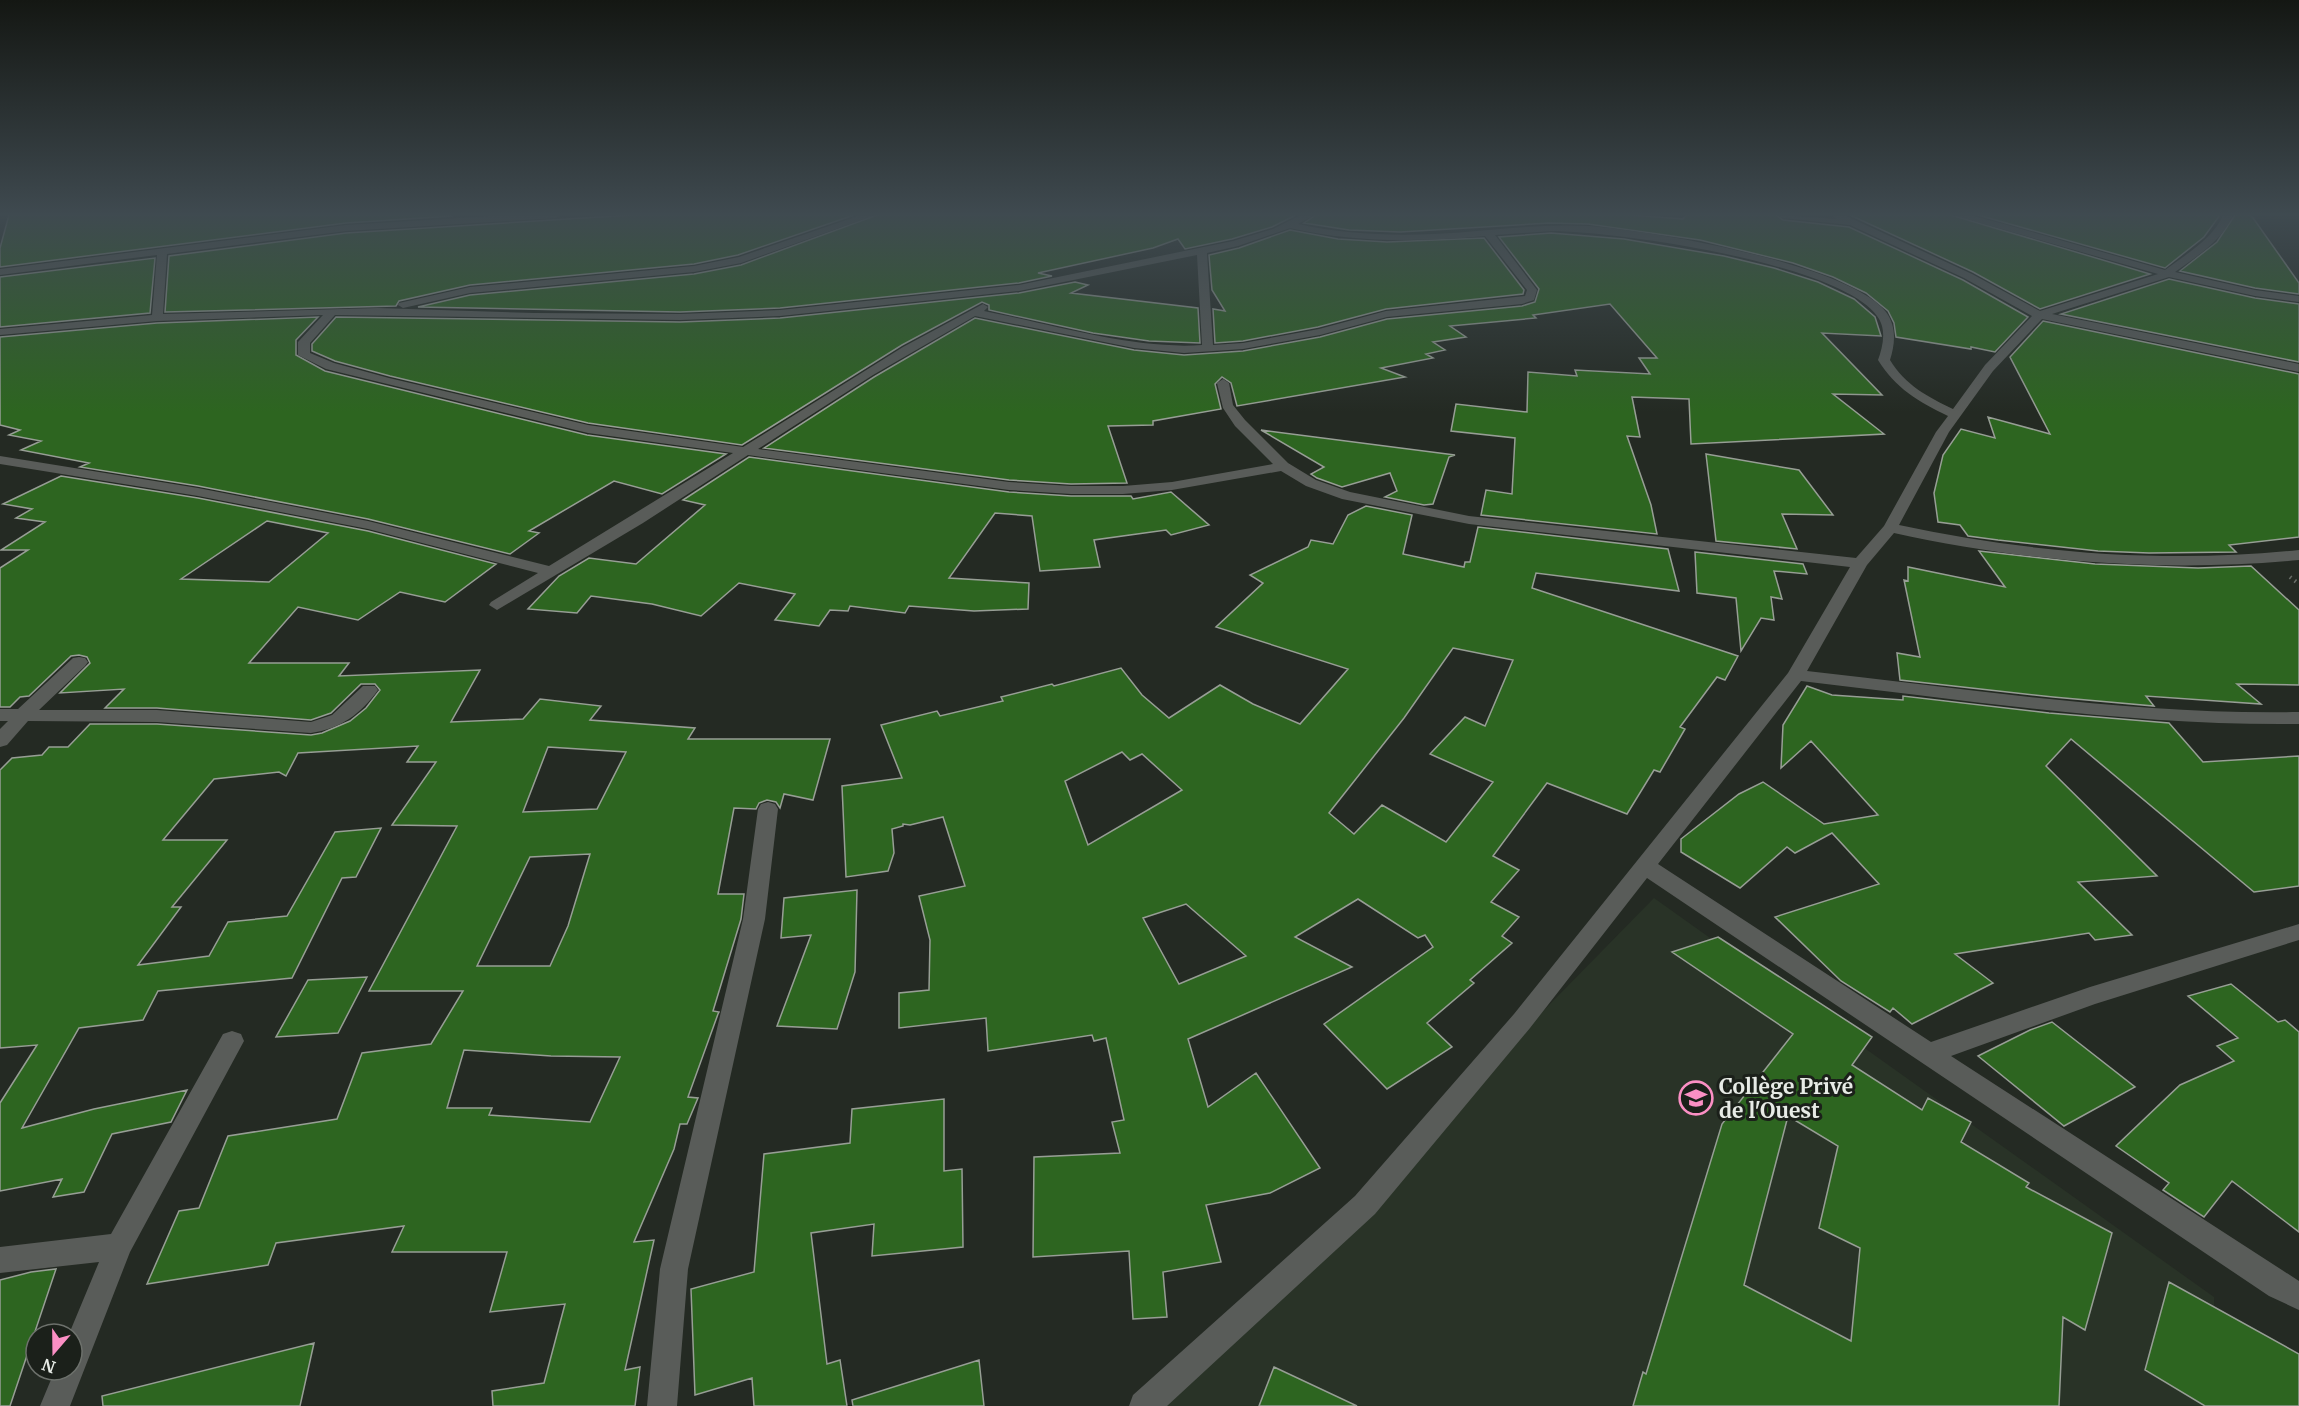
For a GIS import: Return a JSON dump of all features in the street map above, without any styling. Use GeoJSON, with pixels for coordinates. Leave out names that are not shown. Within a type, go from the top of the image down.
{"type":"FeatureCollection","features":[{"type":"Feature","properties":{"kind":"street"},"geometry":{"type":"LineString","coordinates":[[157,318],[160,281]]}},
{"type":"Feature","properties":{"kind":"street"},"geometry":{"type":"LineString","coordinates":[[378,311],[470,290],[556,281]]}},
{"type":"Feature","properties":{"kind":"street"},"geometry":{"type":"LineString","coordinates":[[0,332],[157,318],[332,312],[680,317],[780,313],[1019,288],[1056,281]]}},
{"type":"Feature","properties":{"kind":"street"},"geometry":{"type":"LineString","coordinates":[[1204,281],[1208,349]]}},
{"type":"Feature","properties":{"kind":"street"},"geometry":{"type":"LineString","coordinates":[[973,312],[1134,345],[1161,349],[1208,349],[1278,341],[1386,314],[1522,301],[1530,298],[1532,290],[1526,281]]}},
{"type":"Feature","properties":{"kind":"street"},"geometry":{"type":"LineString","coordinates":[[1823,281],[1875,305],[1882,314],[1890,337],[1884,360],[1896,377],[1923,400],[1957,415]]}},
{"type":"Feature","properties":{"kind":"street"},"geometry":{"type":"LineString","coordinates":[[1976,281],[2039,315],[2299,368]]}},
{"type":"Feature","properties":{"kind":"street"},"geometry":{"type":"LineString","coordinates":[[1144,1406],[1365,1205],[1522,1021],[1796,675],[1860,563],[1890,528],[1943,432],[1989,368],[2039,315],[2147,281]]}},
{"type":"Feature","properties":{"kind":"street"},"geometry":{"type":"LineString","coordinates":[[2191,281],[2244,292],[2299,299]]}},
{"type":"Feature","properties":{"kind":"street"},"geometry":{"type":"LineString","coordinates":[[497,605],[682,492],[894,356],[1019,288]]}},
{"type":"Feature","properties":{"kind":"street"},"geometry":{"type":"LineString","coordinates":[[332,312],[304,342],[304,355],[330,366],[505,411],[588,429],[896,472],[1009,486],[1071,490],[1123,490],[1172,486],[1283,466]]}},
{"type":"Feature","properties":{"kind":"street"},"geometry":{"type":"LineString","coordinates":[[1222,382],[1227,405],[1240,423],[1283,466],[1311,483],[1347,496],[1469,520],[1860,563]]}},
{"type":"Feature","properties":{"kind":"street"},"geometry":{"type":"LineString","coordinates":[[0,460],[198,492],[368,525],[550,571]]}},
{"type":"Feature","properties":{"kind":"street"},"geometry":{"type":"LineString","coordinates":[[1890,528],[1989,548],[2089,557],[2206,560],[2299,555]]}},
{"type":"Feature","properties":{"kind":"street"},"geometry":{"type":"LineString","coordinates":[[0,741],[24,714],[79,662]]}},
{"type":"Feature","properties":{"kind":"street"},"geometry":{"type":"LineString","coordinates":[[1796,675],[2076,707],[2236,719],[2299,718]]}},
{"type":"Feature","properties":{"kind":"street"},"geometry":{"type":"LineString","coordinates":[[0,715],[157,716],[320,728],[340,719],[369,690]]}},
{"type":"Feature","properties":{"kind":"street"},"geometry":{"type":"LineString","coordinates":[[662,1406],[674,1269],[754,919],[768,809]]}},
{"type":"Feature","properties":{"kind":"street"},"geometry":{"type":"LineString","coordinates":[[1645,866],[2279,1286],[2299,1296]]}},
{"type":"Feature","properties":{"kind":"street"},"geometry":{"type":"LineString","coordinates":[[1930,1053],[2090,996],[2299,932]]}},
{"type":"Feature","properties":{"kind":"street"},"geometry":{"type":"LineString","coordinates":[[84,1334],[119,1246],[232,1041]]}},
{"type":"Feature","properties":{"kind":"street"},"geometry":{"type":"LineString","coordinates":[[0,1260],[119,1246]]}},
{"type":"Feature","properties":{"kind":"street"},"geometry":{"type":"LineString","coordinates":[[55,1406],[65,1382]]}},
{"type":"Feature","properties":{"kind":"shaded area","name":"Collège Privé de l'Ouest"},"geometry":{"type":"Polygon","coordinates":[[[1654,898],[2214,1297],[2215,1406],[1156,1406],[1654,898]]]}},
{"type":"Feature","properties":{"kind":"building"},"geometry":{"type":"Polygon","coordinates":[[[0,281],[153,281],[150,313],[0,327],[0,281]]]}},
{"type":"Feature","properties":{"kind":"building"},"geometry":{"type":"Polygon","coordinates":[[[167,281],[517,281],[470,285],[399,301],[396,306],[165,312],[167,281]]]}},
{"type":"Feature","properties":{"kind":"building"},"geometry":{"type":"Polygon","coordinates":[[[623,281],[1030,281],[780,308],[680,312],[418,307],[470,295],[623,281]]]}},
{"type":"Feature","properties":{"kind":"building"},"geometry":{"type":"Polygon","coordinates":[[[1211,281],[1517,281],[1524,290],[1523,294],[1386,309],[1318,327],[1243,341],[1215,343],[1213,309],[1225,311],[1212,290],[1211,281]]]}},
{"type":"Feature","properties":{"kind":"building"},"geometry":{"type":"Polygon","coordinates":[[[1533,281],[1818,282],[1854,299],[1875,317],[1881,336],[1822,333],[1882,395],[1833,394],[1884,434],[1691,444],[1689,399],[1632,397],[1640,437],[1627,436],[1651,505],[1657,534],[1481,515],[1486,490],[1512,494],[1515,438],[1451,431],[1456,404],[1527,412],[1528,372],[1577,376],[1575,370],[1650,374],[1639,358],[1657,358],[1610,304],[1533,315],[1536,318],[1450,326],[1466,337],[1433,342],[1445,350],[1426,354],[1433,358],[1381,368],[1405,377],[1237,406],[1231,383],[1222,377],[1215,384],[1221,409],[1153,421],[1153,425],[1108,426],[1127,483],[1071,484],[1009,480],[764,448],[874,377],[975,318],[1134,350],[1184,355],[1243,351],[1320,337],[1387,319],[1522,306],[1535,302],[1539,289],[1533,281]]]}},
{"type":"Feature","properties":{"kind":"building"},"geometry":{"type":"Polygon","coordinates":[[[1840,281],[1964,281],[2028,317],[1995,352],[1971,347],[1971,349],[1896,337],[1894,323],[1888,311],[1866,293],[1840,281]]]}},
{"type":"Feature","properties":{"kind":"building"},"geometry":{"type":"Polygon","coordinates":[[[1989,281],[2129,281],[2040,309],[1989,281]]]}},
{"type":"Feature","properties":{"kind":"building"},"geometry":{"type":"Polygon","coordinates":[[[2164,281],[2176,281],[2255,298],[2299,304],[2299,362],[2061,314],[2164,281]]]}},
{"type":"Feature","properties":{"kind":"building"},"geometry":{"type":"Polygon","coordinates":[[[2222,281],[2297,281],[2299,294],[2222,281]]]}},
{"type":"Feature","properties":{"kind":"building"},"geometry":{"type":"Polygon","coordinates":[[[1075,282],[1088,285],[1071,293],[1198,308],[1200,343],[1149,341],[1093,333],[989,310],[989,305],[982,302],[902,345],[742,445],[588,423],[390,376],[335,361],[312,351],[312,344],[336,317],[680,322],[780,318],[1019,293],[1075,282]]]}},
{"type":"Feature","properties":{"kind":"building"},"geometry":{"type":"Polygon","coordinates":[[[318,317],[296,340],[296,355],[325,371],[587,435],[726,454],[662,494],[614,481],[529,531],[539,533],[510,554],[368,519],[198,486],[80,467],[89,463],[21,450],[41,441],[9,435],[20,430],[0,425],[0,337],[157,323],[318,317]]]}},
{"type":"Feature","properties":{"kind":"building"},"geometry":{"type":"Polygon","coordinates":[[[2043,321],[2299,374],[2299,537],[2229,545],[2236,552],[2098,551],[1968,536],[1960,525],[1938,522],[1934,493],[1943,455],[1961,429],[1995,438],[1988,417],[2050,434],[2010,357],[2043,321]]]}},
{"type":"Feature","properties":{"kind":"building"},"geometry":{"type":"Polygon","coordinates":[[[1261,430],[1455,455],[1449,457],[1433,504],[1424,505],[1385,497],[1397,491],[1390,473],[1342,487],[1317,478],[1311,474],[1324,467],[1261,430]]]}},
{"type":"Feature","properties":{"kind":"building"},"geometry":{"type":"Polygon","coordinates":[[[1706,454],[1799,470],[1833,515],[1782,514],[1797,549],[1716,541],[1706,454]]]}},
{"type":"Feature","properties":{"kind":"building"},"geometry":{"type":"Polygon","coordinates":[[[749,457],[1009,492],[1071,496],[1131,496],[1133,499],[1171,492],[1209,525],[1171,535],[1166,530],[1094,540],[1100,567],[1040,571],[1032,516],[995,513],[949,578],[1029,583],[1028,609],[974,611],[909,606],[905,613],[850,606],[848,611],[830,610],[819,626],[775,620],[795,594],[739,583],[701,616],[652,604],[591,596],[577,613],[528,609],[559,576],[589,558],[636,564],[705,505],[683,500],[749,457]]]}},
{"type":"Feature","properties":{"kind":"building"},"geometry":{"type":"Polygon","coordinates":[[[61,476],[198,498],[368,531],[496,564],[445,602],[400,592],[358,620],[298,607],[249,663],[349,663],[339,676],[480,670],[451,722],[523,719],[540,699],[601,706],[590,720],[695,728],[688,739],[830,739],[813,800],[784,794],[780,808],[776,802],[767,800],[759,803],[756,809],[734,808],[718,894],[744,894],[741,919],[713,1011],[719,1012],[688,1097],[698,1098],[687,1124],[680,1124],[674,1149],[634,1242],[654,1240],[625,1370],[640,1367],[635,1406],[493,1406],[492,1391],[544,1383],[565,1304],[490,1312],[507,1252],[392,1252],[404,1226],[276,1243],[268,1265],[147,1284],[179,1211],[199,1208],[228,1136],[337,1119],[362,1053],[431,1044],[463,991],[369,991],[457,826],[392,825],[436,762],[407,762],[418,746],[298,753],[286,776],[279,772],[214,779],[163,840],[227,840],[172,907],[181,907],[138,965],[209,956],[228,922],[287,916],[335,832],[381,828],[356,877],[342,878],[292,978],[158,991],[143,1020],[79,1028],[22,1128],[94,1109],[187,1090],[171,1122],[112,1134],[84,1192],[53,1197],[62,1179],[0,1191],[0,1103],[37,1045],[0,1048],[0,770],[12,758],[42,755],[49,747],[68,747],[90,724],[157,724],[311,735],[322,733],[350,721],[366,708],[380,690],[375,684],[361,684],[331,713],[311,720],[157,708],[105,708],[124,689],[60,693],[90,663],[87,657],[79,655],[71,656],[29,696],[20,697],[10,707],[0,707],[0,568],[28,550],[1,550],[45,522],[16,518],[32,509],[3,504],[61,476]],[[267,521],[181,579],[269,582],[328,533],[267,521]],[[548,747],[523,812],[597,809],[626,752],[548,747]],[[590,854],[530,857],[477,966],[550,966],[568,926],[590,854]],[[464,1050],[447,1108],[492,1108],[489,1115],[590,1122],[620,1057],[551,1056],[464,1050]]]}},
{"type":"Feature","properties":{"kind":"building"},"geometry":{"type":"Polygon","coordinates":[[[1366,506],[1412,515],[1403,554],[1464,567],[1465,562],[1470,562],[1478,527],[1668,549],[1679,591],[1536,573],[1532,588],[1738,656],[1725,680],[1717,677],[1680,727],[1685,729],[1660,772],[1654,770],[1627,814],[1547,783],[1493,856],[1519,870],[1491,902],[1519,917],[1502,936],[1512,943],[1470,980],[1474,983],[1427,1023],[1452,1047],[1387,1089],[1324,1024],[1433,947],[1425,935],[1418,938],[1358,899],[1295,937],[1352,967],[1188,1039],[1208,1107],[1256,1073],[1320,1168],[1270,1193],[1206,1205],[1221,1262],[1163,1272],[1167,1317],[1133,1319],[1129,1251],[1033,1257],[1034,1157],[1120,1153],[1112,1122],[1124,1120],[1106,1038],[1094,1041],[1092,1035],[988,1051],[986,1018],[899,1028],[899,993],[929,990],[930,940],[919,896],[965,886],[943,817],[910,825],[903,824],[903,826],[892,829],[894,853],[888,871],[846,877],[842,786],[902,778],[881,725],[937,711],[940,716],[1003,701],[1001,697],[1121,668],[1142,695],[1169,718],[1220,685],[1253,704],[1300,724],[1348,669],[1216,627],[1263,583],[1250,575],[1308,547],[1311,540],[1333,544],[1348,515],[1366,506]],[[1453,648],[1404,718],[1329,813],[1354,834],[1382,805],[1446,842],[1493,782],[1430,754],[1465,717],[1485,726],[1513,660],[1453,648]],[[1122,752],[1065,781],[1088,845],[1182,790],[1142,754],[1130,760],[1122,752]],[[1186,904],[1143,918],[1179,984],[1246,956],[1186,904]]]}},
{"type":"Feature","properties":{"kind":"building"},"geometry":{"type":"Polygon","coordinates":[[[1979,551],[2095,564],[2198,568],[2251,566],[2299,610],[2299,685],[2237,684],[2261,704],[2146,696],[2154,706],[1900,680],[1897,653],[1920,657],[1904,580],[1908,581],[1908,567],[2005,587],[1979,551]]]}},
{"type":"Feature","properties":{"kind":"building"},"geometry":{"type":"Polygon","coordinates":[[[1695,552],[1803,564],[1807,574],[1774,571],[1782,599],[1771,597],[1774,620],[1761,618],[1741,651],[1736,598],[1697,593],[1695,552]]]}},
{"type":"Feature","properties":{"kind":"building"},"geometry":{"type":"Polygon","coordinates":[[[1807,686],[1832,695],[1903,700],[1903,696],[2049,713],[2169,723],[2203,762],[2299,756],[2299,886],[2254,892],[2071,739],[2046,766],[2157,876],[2078,882],[2132,935],[2095,940],[2089,933],[1955,954],[1993,983],[1912,1024],[1893,1008],[1890,1012],[1841,981],[1775,917],[1879,884],[1832,833],[1795,853],[1787,847],[1740,888],[1681,852],[1681,839],[1739,794],[1763,782],[1824,824],[1878,815],[1811,741],[1781,768],[1783,725],[1807,686]]]}},
{"type":"Feature","properties":{"kind":"building"},"geometry":{"type":"Polygon","coordinates":[[[857,890],[855,972],[837,1029],[777,1026],[811,935],[781,938],[784,898],[857,890]]]}},
{"type":"Feature","properties":{"kind":"building"},"geometry":{"type":"Polygon","coordinates":[[[1718,937],[1872,1037],[1852,1065],[1922,1110],[1928,1098],[1971,1122],[1961,1142],[2029,1183],[2026,1187],[2112,1233],[2085,1330],[2063,1317],[2059,1406],[1633,1406],[1643,1372],[1646,1374],[1722,1124],[1793,1034],[1672,952],[1718,937]],[[1788,1116],[1744,1285],[1851,1341],[1860,1248],[1819,1228],[1838,1146],[1788,1116]]]}},
{"type":"Feature","properties":{"kind":"building"},"geometry":{"type":"Polygon","coordinates":[[[367,977],[338,1033],[276,1037],[308,980],[367,977]]]}},
{"type":"Feature","properties":{"kind":"building"},"geometry":{"type":"Polygon","coordinates":[[[2231,984],[2278,1022],[2285,1020],[2299,1032],[2299,1232],[2232,1181],[2204,1217],[2163,1190],[2169,1183],[2116,1146],[2180,1085],[2234,1061],[2217,1046],[2238,1038],[2188,996],[2231,984]]]}},
{"type":"Feature","properties":{"kind":"building"},"geometry":{"type":"Polygon","coordinates":[[[2052,1022],[2135,1087],[2064,1126],[1978,1056],[2030,1030],[2052,1022]]]}},
{"type":"Feature","properties":{"kind":"building"},"geometry":{"type":"Polygon","coordinates":[[[944,1099],[944,1171],[962,1169],[963,1247],[872,1256],[874,1224],[811,1233],[827,1364],[840,1360],[847,1406],[754,1406],[752,1378],[695,1395],[691,1289],[754,1272],[764,1154],[850,1143],[852,1109],[944,1099]]]}},
{"type":"Feature","properties":{"kind":"building"},"geometry":{"type":"Polygon","coordinates":[[[56,1269],[38,1322],[24,1322],[24,1364],[10,1406],[0,1406],[0,1280],[31,1272],[56,1269]]]}},
{"type":"Feature","properties":{"kind":"building"},"geometry":{"type":"Polygon","coordinates":[[[2169,1282],[2299,1354],[2299,1406],[2205,1406],[2145,1370],[2169,1282]]]}},
{"type":"Feature","properties":{"kind":"building"},"geometry":{"type":"Polygon","coordinates":[[[314,1343],[300,1406],[103,1406],[102,1396],[314,1343]]]}},
{"type":"Feature","properties":{"kind":"building"},"geometry":{"type":"Polygon","coordinates":[[[979,1360],[984,1406],[853,1406],[852,1400],[979,1360]]]}},
{"type":"Feature","properties":{"kind":"building"},"geometry":{"type":"Polygon","coordinates":[[[1274,1367],[1357,1406],[1259,1406],[1274,1367]]]}},
{"type":"Feature","properties":{"kind":"place","name":"Collège Privé de l'Ouest"},"geometry":{"type":"Point","coordinates":[1696,1098]}}]}
